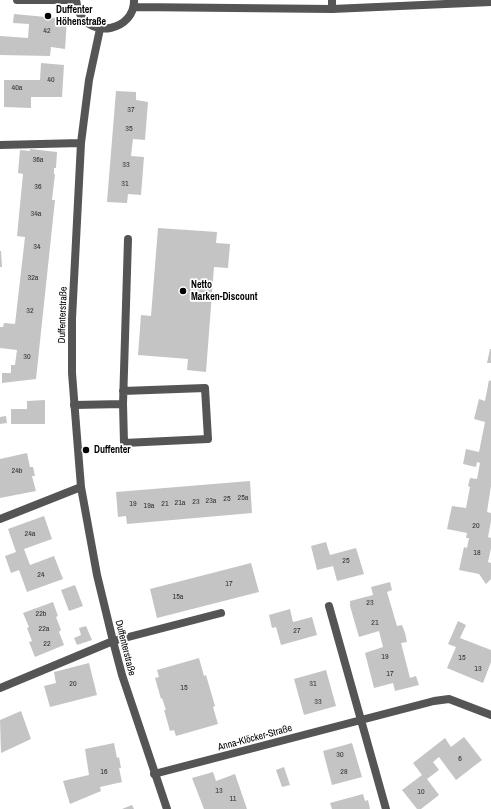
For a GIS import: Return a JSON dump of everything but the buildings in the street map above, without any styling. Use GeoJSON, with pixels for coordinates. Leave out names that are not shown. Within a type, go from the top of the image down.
{"type":"FeatureCollection","features":[{"type":"Feature","properties":{"kind":"street"},"geometry":{"type":"LineString","coordinates":[[17,0],[76,0],[79,13],[83,18],[88,23],[100,29],[113,28],[125,22],[131,15],[134,3],[332,4],[491,2]]}},
{"type":"Feature","properties":{"kind":"street","name":"Duffenterstraße"},"geometry":{"type":"LineString","coordinates":[[100,29],[89,80],[81,143],[72,319],[72,374],[81,487],[97,575],[122,675],[167,809]]}},
{"type":"Feature","properties":{"kind":"street"},"geometry":{"type":"LineString","coordinates":[[0,145],[81,143]]}},
{"type":"Feature","properties":{"kind":"street"},"geometry":{"type":"LineString","coordinates":[[123,391],[205,388],[208,439],[124,442],[123,391],[128,239]]}},
{"type":"Feature","properties":{"kind":"street"},"geometry":{"type":"LineString","coordinates":[[74,405],[123,404]]}},
{"type":"Feature","properties":{"kind":"street"},"geometry":{"type":"LineString","coordinates":[[0,518],[81,487]]}},
{"type":"Feature","properties":{"kind":"street"},"geometry":{"type":"LineString","coordinates":[[329,606],[386,809]]}},
{"type":"Feature","properties":{"kind":"street"},"geometry":{"type":"LineString","coordinates":[[0,688],[113,641],[221,613]]}},
{"type":"Feature","properties":{"kind":"street","name":"Anna-Klöcker-Straße"},"geometry":{"type":"LineString","coordinates":[[154,774],[434,701],[449,699],[491,715]]}},
{"type":"Feature","properties":{"kind":"place","name":"Duffenter Höhenstraße"},"geometry":{"type":"Point","coordinates":[48,16]}},
{"type":"Feature","properties":{"kind":"place","name":"Netto Marken-Discount"},"geometry":{"type":"Point","coordinates":[183,291]}},
{"type":"Feature","properties":{"kind":"place","name":"Duffenter"},"geometry":{"type":"Point","coordinates":[86,450]}}]}
